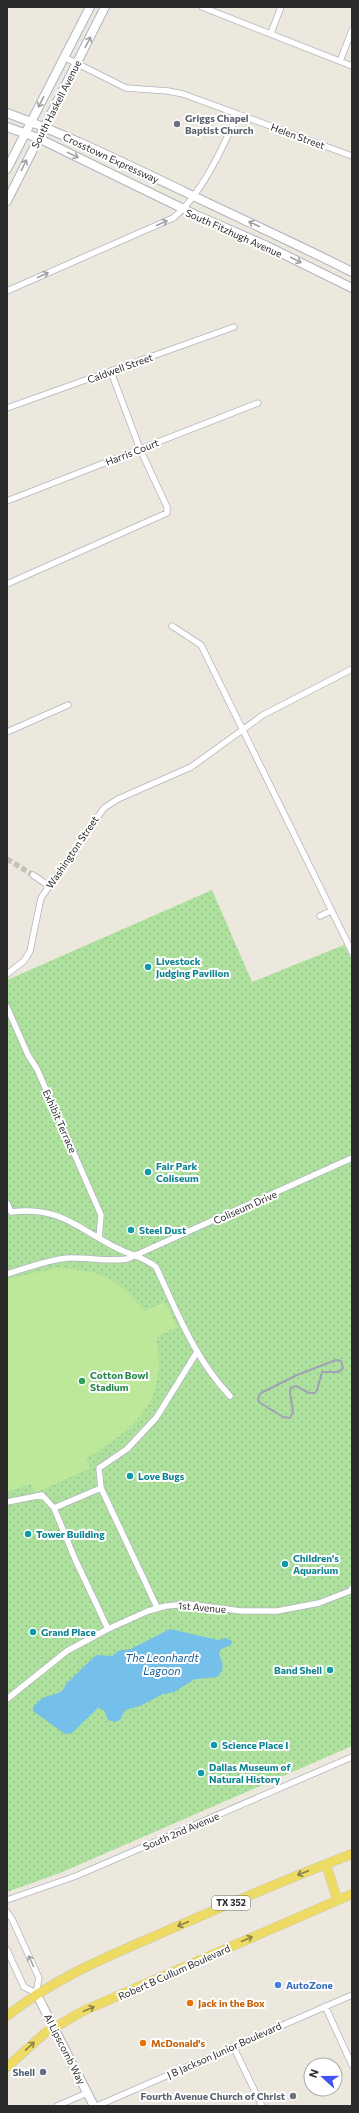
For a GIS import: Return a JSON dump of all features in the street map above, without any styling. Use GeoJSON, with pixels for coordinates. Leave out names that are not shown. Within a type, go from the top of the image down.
{"type":"FeatureCollection","features":[{"type":"Feature","properties":{"kind":"main road","name":"South Haskell Avenue"},"geometry":{"type":"LineString","coordinates":[[7,169],[90,7]]}},
{"type":"Feature","properties":{"kind":"main road","name":"South Haskell Avenue"},"geometry":{"type":"LineString","coordinates":[[7,201],[106,7]]}},
{"type":"Feature","properties":{"kind":"main road","name":"Crosstown Expressway"},"geometry":{"type":"LineString","coordinates":[[7,113],[44,127],[192,196]]}},
{"type":"Feature","properties":{"kind":"main road","name":"Crosstown Expressway"},"geometry":{"type":"LineString","coordinates":[[7,127],[38,138],[184,209]]}},
{"type":"Feature","properties":{"kind":"main road","name":"South Fitzhugh Avenue"},"geometry":{"type":"LineString","coordinates":[[192,196],[352,272]]}},
{"type":"Feature","properties":{"kind":"main road","name":"South Fitzhugh Avenue"},"geometry":{"type":"LineString","coordinates":[[184,209],[267,246],[351,288]]}},
{"type":"Feature","properties":{"kind":"main road","name":"TX 352"},"geometry":{"type":"LineString","coordinates":[[7,2016],[36,1993],[85,1966],[256,1892],[352,1854]]}},
{"type":"Feature","properties":{"kind":"main road"},"geometry":{"type":"LineString","coordinates":[[326,1864],[337,1899]]}},
{"type":"Feature","properties":{"kind":"main road","name":"Robert B Cullum Boulevard"},"geometry":{"type":"LineString","coordinates":[[7,2067],[54,2026],[83,2011],[337,1899],[352,1894]]}},
{"type":"Feature","properties":{"kind":"main road","name":"Al Lipscomb Way"},"geometry":{"type":"LineString","coordinates":[[36,1993],[94,2106]]}},
{"type":"Feature","properties":{"kind":"street"},"geometry":{"type":"LineString","coordinates":[[202,7],[352,66]]}},
{"type":"Feature","properties":{"kind":"street"},"geometry":{"type":"LineString","coordinates":[[270,33],[281,7]]}},
{"type":"Feature","properties":{"kind":"street"},"geometry":{"type":"LineString","coordinates":[[340,61],[352,30]]}},
{"type":"Feature","properties":{"kind":"street","name":"Helen Street"},"geometry":{"type":"LineString","coordinates":[[64,57],[126,88],[168,91],[198,99],[352,156]]}},
{"type":"Feature","properties":{"kind":"street"},"geometry":{"type":"LineString","coordinates":[[184,209],[214,166],[238,114]]}},
{"type":"Feature","properties":{"kind":"street","name":"South Fitzhugh Avenue"},"geometry":{"type":"LineString","coordinates":[[7,290],[173,218],[184,209]]}},
{"type":"Feature","properties":{"kind":"street","name":"Caldwell Street"},"geometry":{"type":"LineString","coordinates":[[7,408],[234,327]]}},
{"type":"Feature","properties":{"kind":"street"},"geometry":{"type":"LineString","coordinates":[[7,584],[167,513],[167,506],[140,449],[111,372]]}},
{"type":"Feature","properties":{"kind":"street","name":"Harris Court"},"geometry":{"type":"LineString","coordinates":[[7,502],[258,403]]}},
{"type":"Feature","properties":{"kind":"street"},"geometry":{"type":"LineString","coordinates":[[172,626],[201,645],[352,952]]}},
{"type":"Feature","properties":{"kind":"street","name":"Washington Street"},"geometry":{"type":"LineString","coordinates":[[7,974],[24,961],[30,950],[41,898],[104,808],[118,799],[190,766],[263,715],[352,669]]}},
{"type":"Feature","properties":{"kind":"street"},"geometry":{"type":"LineString","coordinates":[[7,732],[68,705]]}},
{"type":"Feature","properties":{"kind":"street"},"geometry":{"type":"LineString","coordinates":[[33,875],[49,886]]}},
{"type":"Feature","properties":{"kind":"street"},"geometry":{"type":"LineString","coordinates":[[320,916],[331,911]]}},
{"type":"Feature","properties":{"kind":"street","name":"Exhibit Terrace"},"geometry":{"type":"LineString","coordinates":[[7,1007],[28,1055],[37,1069],[101,1215],[99,1238]]}},
{"type":"Feature","properties":{"kind":"street","name":"Coliseum Drive"},"geometry":{"type":"LineString","coordinates":[[7,1274],[49,1261],[67,1258],[118,1260],[137,1256],[352,1158]]}},
{"type":"Feature","properties":{"kind":"street"},"geometry":{"type":"LineString","coordinates":[[7,1203],[9,1213],[38,1211],[63,1217],[121,1250],[147,1260],[156,1267],[197,1352],[216,1381],[230,1396]]}},
{"type":"Feature","properties":{"kind":"street"},"geometry":{"type":"LineString","coordinates":[[156,1605],[101,1488],[99,1468],[127,1449],[156,1418],[197,1352]]}},
{"type":"Feature","properties":{"kind":"street"},"geometry":{"type":"LineString","coordinates":[[54,1508],[101,1488]]}},
{"type":"Feature","properties":{"kind":"street"},"geometry":{"type":"LineString","coordinates":[[7,1502],[42,1495],[54,1508],[75,1559],[108,1629]]}},
{"type":"Feature","properties":{"kind":"street","name":"1st Avenue"},"geometry":{"type":"LineString","coordinates":[[7,1699],[59,1656],[108,1629],[148,1611],[173,1605],[195,1605],[241,1611],[277,1611],[319,1603],[351,1590]]}},
{"type":"Feature","properties":{"kind":"street","name":"South 2nd Avenue"},"geometry":{"type":"LineString","coordinates":[[7,1900],[76,1876],[352,1757]]}},
{"type":"Feature","properties":{"kind":"street"},"geometry":{"type":"LineString","coordinates":[[7,1912],[12,1919],[39,1978],[36,1993],[24,1987],[7,1950]]}},
{"type":"Feature","properties":{"kind":"street","name":"J B Jackson Junior Boulevard"},"geometry":{"type":"LineString","coordinates":[[97,2106],[352,1995]]}},
{"type":"Feature","properties":{"kind":"street"},"geometry":{"type":"LineString","coordinates":[[325,2006],[352,2066]]}},
{"type":"Feature","properties":{"kind":"street"},"geometry":{"type":"LineString","coordinates":[[234,2046],[262,2106]]}},
{"type":"Feature","properties":{"kind":"street"},"geometry":{"type":"LineString","coordinates":[[57,2106],[87,2093]]}},
{"type":"Feature","properties":{"kind":"green space"},"geometry":{"type":"Polygon","coordinates":[[[212,890],[252,982],[344,945],[352,960],[352,1746],[60,1873],[7,1892],[7,980],[212,890]]]}},
{"type":"Feature","properties":{"kind":"green space","name":"Cotton Bowl Stadium"},"geometry":{"type":"Polygon","coordinates":[[[57,1268],[84,1270],[96,1273],[126,1290],[144,1311],[165,1302],[177,1327],[156,1337],[159,1360],[158,1379],[153,1396],[145,1410],[120,1436],[86,1459],[91,1468],[35,1493],[30,1484],[7,1492],[7,1279],[57,1268]]]}},
{"type":"Feature","properties":{"kind":"water","name":"The Leonhardt Lagoon"},"geometry":{"type":"Polygon","coordinates":[[[170,1629],[218,1640],[226,1638],[232,1641],[231,1645],[221,1649],[219,1654],[222,1664],[220,1674],[217,1677],[195,1679],[174,1692],[163,1694],[140,1706],[125,1710],[120,1720],[115,1722],[108,1720],[104,1710],[98,1708],[72,1733],[65,1734],[33,1711],[33,1707],[46,1696],[62,1691],[66,1684],[96,1655],[112,1656],[118,1651],[131,1649],[170,1629]]]}},
{"type":"Feature","properties":{"kind":"tunnel"},"geometry":{"type":"LineString","coordinates":[[7,859],[33,875]]}},
{"type":"Feature","properties":{"kind":"railway"},"geometry":{"type":"LineString","coordinates":[[336,1360],[341,1361],[343,1368],[339,1372],[322,1372],[315,1393],[309,1393],[296,1386],[291,1388],[290,1392],[293,1412],[290,1418],[283,1417],[259,1402],[258,1398],[261,1393],[297,1375],[336,1360]]}},
{"type":"Feature","properties":{"kind":"place","name":"Griggs Chapel Baptist Church"},"geometry":{"type":"Point","coordinates":[177,124]}},
{"type":"Feature","properties":{"kind":"place","name":"Livestock Judging Pavilion"},"geometry":{"type":"Point","coordinates":[148,967]}},
{"type":"Feature","properties":{"kind":"place","name":"Fair Park Coliseum"},"geometry":{"type":"Point","coordinates":[148,1172]}},
{"type":"Feature","properties":{"kind":"place","name":"Steel Dust"},"geometry":{"type":"Point","coordinates":[131,1230]}},
{"type":"Feature","properties":{"kind":"place","name":"Cotton Bowl Stadium"},"geometry":{"type":"Point","coordinates":[82,1381]}},
{"type":"Feature","properties":{"kind":"place","name":"Love Bugs"},"geometry":{"type":"Point","coordinates":[130,1476]}},
{"type":"Feature","properties":{"kind":"place","name":"Tower Building"},"geometry":{"type":"Point","coordinates":[28,1534]}},
{"type":"Feature","properties":{"kind":"place","name":"Children's Aquarium"},"geometry":{"type":"Point","coordinates":[285,1564]}},
{"type":"Feature","properties":{"kind":"place","name":"Grand Place"},"geometry":{"type":"Point","coordinates":[33,1632]}},
{"type":"Feature","properties":{"kind":"place","name":"Band Shell"},"geometry":{"type":"Point","coordinates":[330,1670]}},
{"type":"Feature","properties":{"kind":"place","name":"Science Place I"},"geometry":{"type":"Point","coordinates":[214,1745]}},
{"type":"Feature","properties":{"kind":"place","name":"Dallas Museum of Natural History"},"geometry":{"type":"Point","coordinates":[201,1773]}},
{"type":"Feature","properties":{"kind":"place","name":"AutoZone"},"geometry":{"type":"Point","coordinates":[278,1985]}},
{"type":"Feature","properties":{"kind":"place","name":"Jack in the Box"},"geometry":{"type":"Point","coordinates":[190,2003]}},
{"type":"Feature","properties":{"kind":"place","name":"McDonald's"},"geometry":{"type":"Point","coordinates":[143,2043]}},
{"type":"Feature","properties":{"kind":"place","name":"Shell"},"geometry":{"type":"Point","coordinates":[43,2072]}},
{"type":"Feature","properties":{"kind":"place","name":"Fourth Avenue Church of Christ"},"geometry":{"type":"Point","coordinates":[293,2096]}}]}
